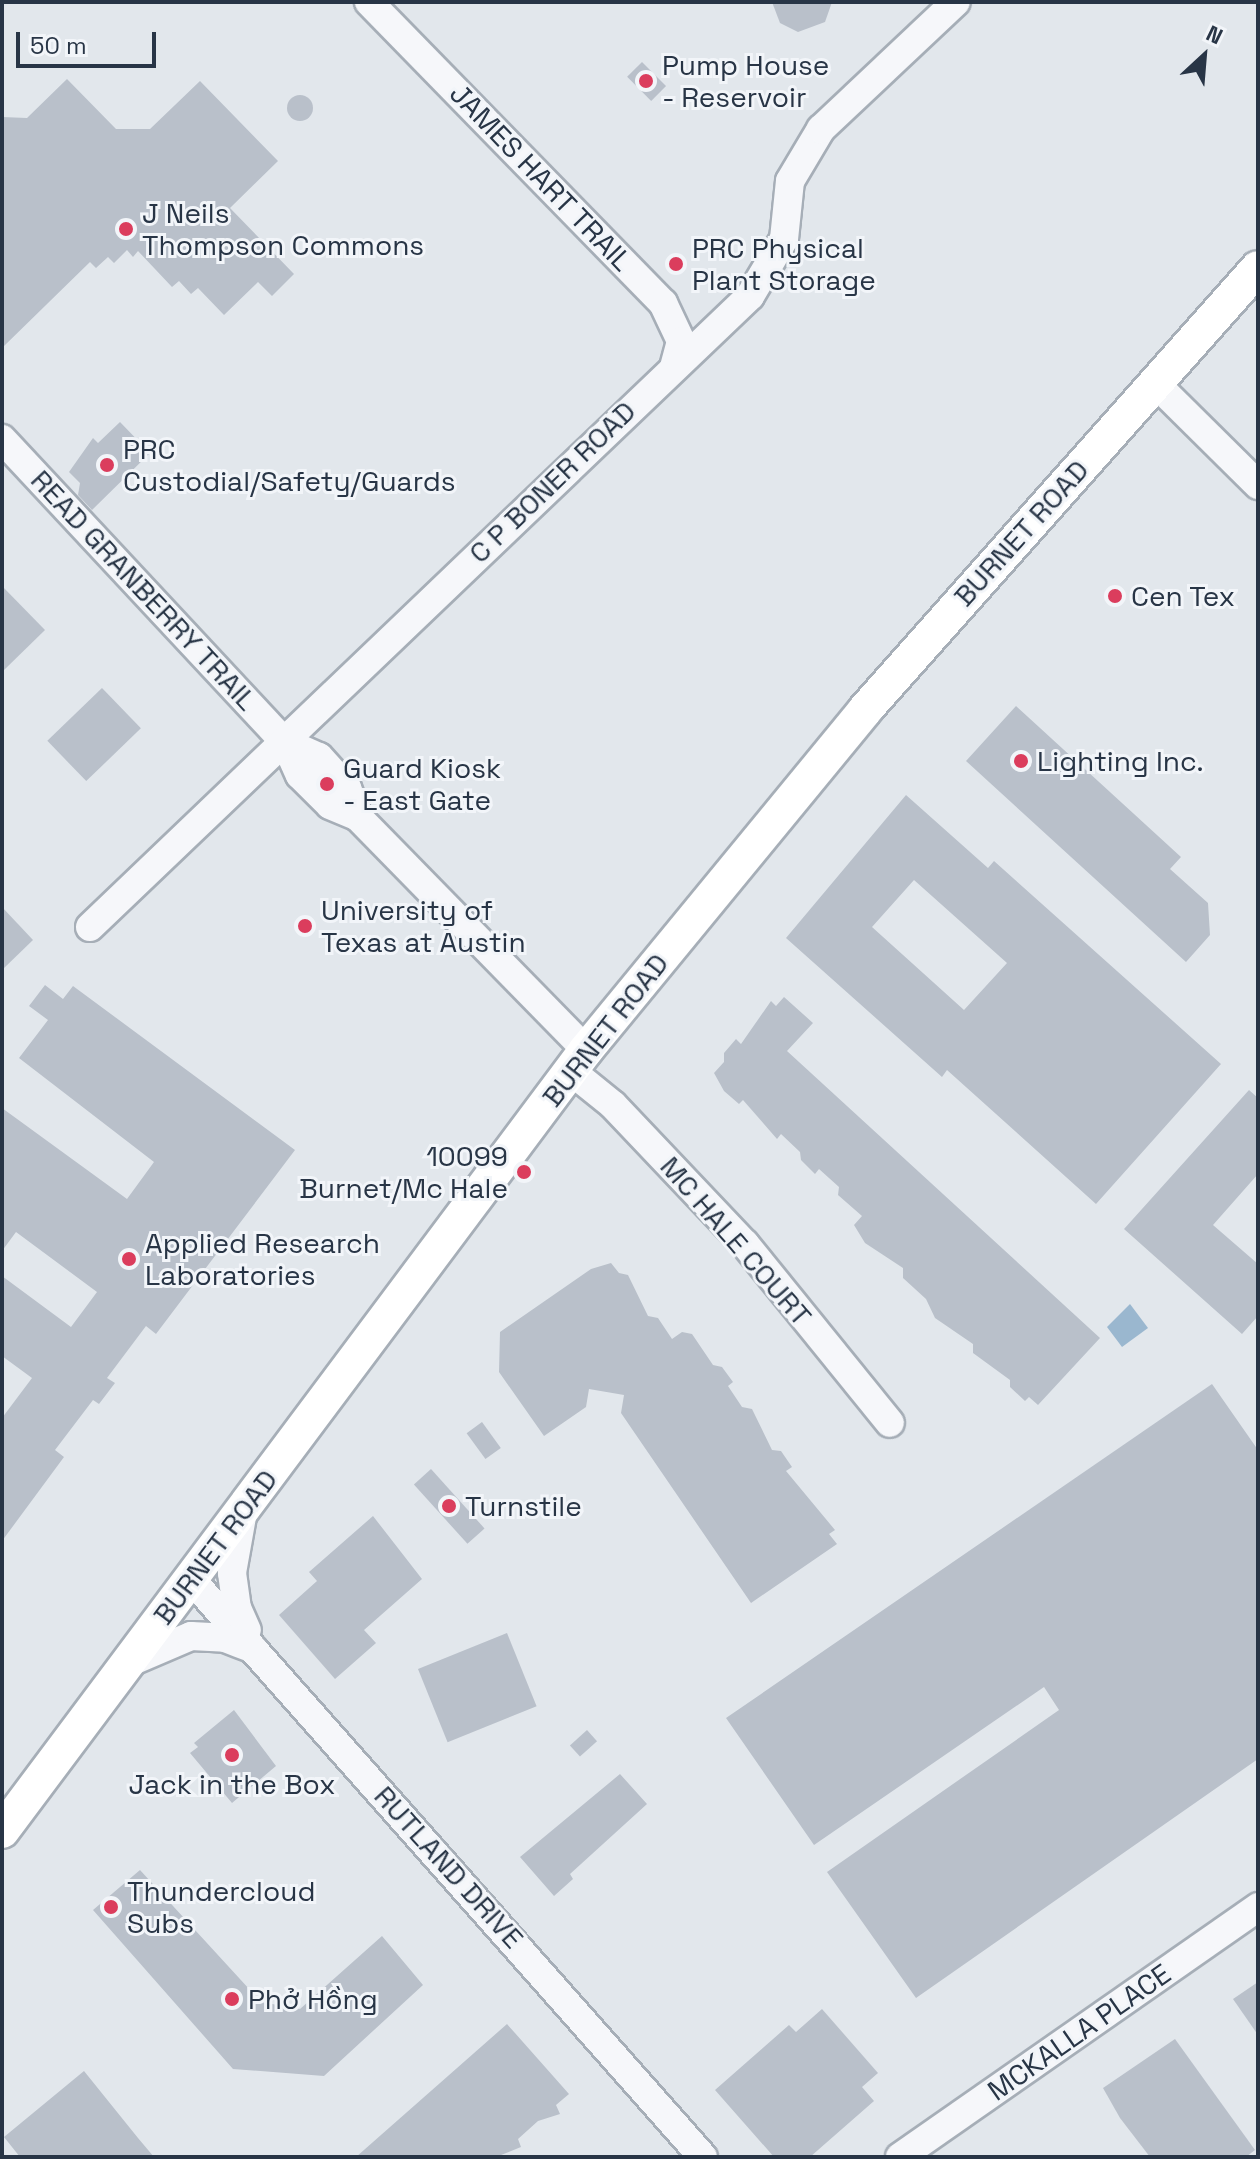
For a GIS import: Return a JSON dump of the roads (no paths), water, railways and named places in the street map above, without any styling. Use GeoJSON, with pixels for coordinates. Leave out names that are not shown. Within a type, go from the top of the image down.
{"type":"FeatureCollection","features":[{"type":"Feature","properties":{"kind":"main road","name":"BURNET ROAD"},"geometry":{"type":"LineString","coordinates":[[2,1831],[578,1060],[865,710],[1258,268]]}},
{"type":"Feature","properties":{"kind":"street","name":"JAMES HART TRAIL"},"geometry":{"type":"LineString","coordinates":[[369,2],[663,303],[681,341],[674,367]]}},
{"type":"Feature","properties":{"kind":"street","name":"C P BONER ROAD"},"geometry":{"type":"LineString","coordinates":[[90,927],[750,296],[784,239],[790,181],[821,129],[956,2]]}},
{"type":"Feature","properties":{"kind":"street"},"geometry":{"type":"LineString","coordinates":[[1155,383],[1258,485]]}},
{"type":"Feature","properties":{"kind":"street","name":"READ GRANBERRY TRAIL"},"geometry":{"type":"LineString","coordinates":[[2,439],[285,742],[300,775],[330,805],[358,817],[578,1060]]}},
{"type":"Feature","properties":{"kind":"street","name":"MC HALE COURT"},"geometry":{"type":"LineString","coordinates":[[578,1060],[613,1105],[745,1244],[890,1423]]}},
{"type":"Feature","properties":{"kind":"street"},"geometry":{"type":"LineString","coordinates":[[243,1509],[233,1592],[258,1652]]}},
{"type":"Feature","properties":{"kind":"street","name":"RUTLAND DRIVE"},"geometry":{"type":"LineString","coordinates":[[191,1579],[703,2157]]}},
{"type":"Feature","properties":{"kind":"street"},"geometry":{"type":"LineString","coordinates":[[129,1662],[191,1636],[225,1638],[258,1652]]}},
{"type":"Feature","properties":{"kind":"street","name":"MCKALLA PLACE"},"geometry":{"type":"LineString","coordinates":[[900,2157],[1258,1907]]}},
{"type":"Feature","properties":{"kind":"water"},"geometry":{"type":"Polygon","coordinates":[[[1130,1304],[1148,1328],[1122,1347],[1107,1327],[1130,1304]]]}},
{"type":"Feature","properties":{"kind":"place","name":"Pump House - Reservoir"},"geometry":{"type":"Point","coordinates":[646,81]}},
{"type":"Feature","properties":{"kind":"place","name":"J Neils Thompson Commons"},"geometry":{"type":"Point","coordinates":[126,229]}},
{"type":"Feature","properties":{"kind":"place","name":"PRC Physical Plant Storage"},"geometry":{"type":"Point","coordinates":[676,264]}},
{"type":"Feature","properties":{"kind":"place","name":"PRC Custodial/Safety/Guards"},"geometry":{"type":"Point","coordinates":[107,465]}},
{"type":"Feature","properties":{"kind":"place","name":"Cen Tex"},"geometry":{"type":"Point","coordinates":[1115,596]}},
{"type":"Feature","properties":{"kind":"place","name":"Lighting Inc."},"geometry":{"type":"Point","coordinates":[1021,761]}},
{"type":"Feature","properties":{"kind":"place","name":"Guard Kiosk - East Gate"},"geometry":{"type":"Point","coordinates":[327,784]}},
{"type":"Feature","properties":{"kind":"place","name":"University of Texas at Austin"},"geometry":{"type":"Point","coordinates":[305,926]}},
{"type":"Feature","properties":{"kind":"place","name":"10099 Burnet/Mc Hale"},"geometry":{"type":"Point","coordinates":[524,1172]}},
{"type":"Feature","properties":{"kind":"place","name":"Applied Research Laboratories"},"geometry":{"type":"Point","coordinates":[129,1259]}},
{"type":"Feature","properties":{"kind":"place","name":"Turnstile"},"geometry":{"type":"Point","coordinates":[449,1506]}},
{"type":"Feature","properties":{"kind":"place","name":"Jack in the Box"},"geometry":{"type":"Point","coordinates":[232,1755]}},
{"type":"Feature","properties":{"kind":"place","name":"Thundercloud Subs"},"geometry":{"type":"Point","coordinates":[111,1907]}},
{"type":"Feature","properties":{"kind":"place","name":"Phở Hồng"},"geometry":{"type":"Point","coordinates":[232,1999]}}]}
